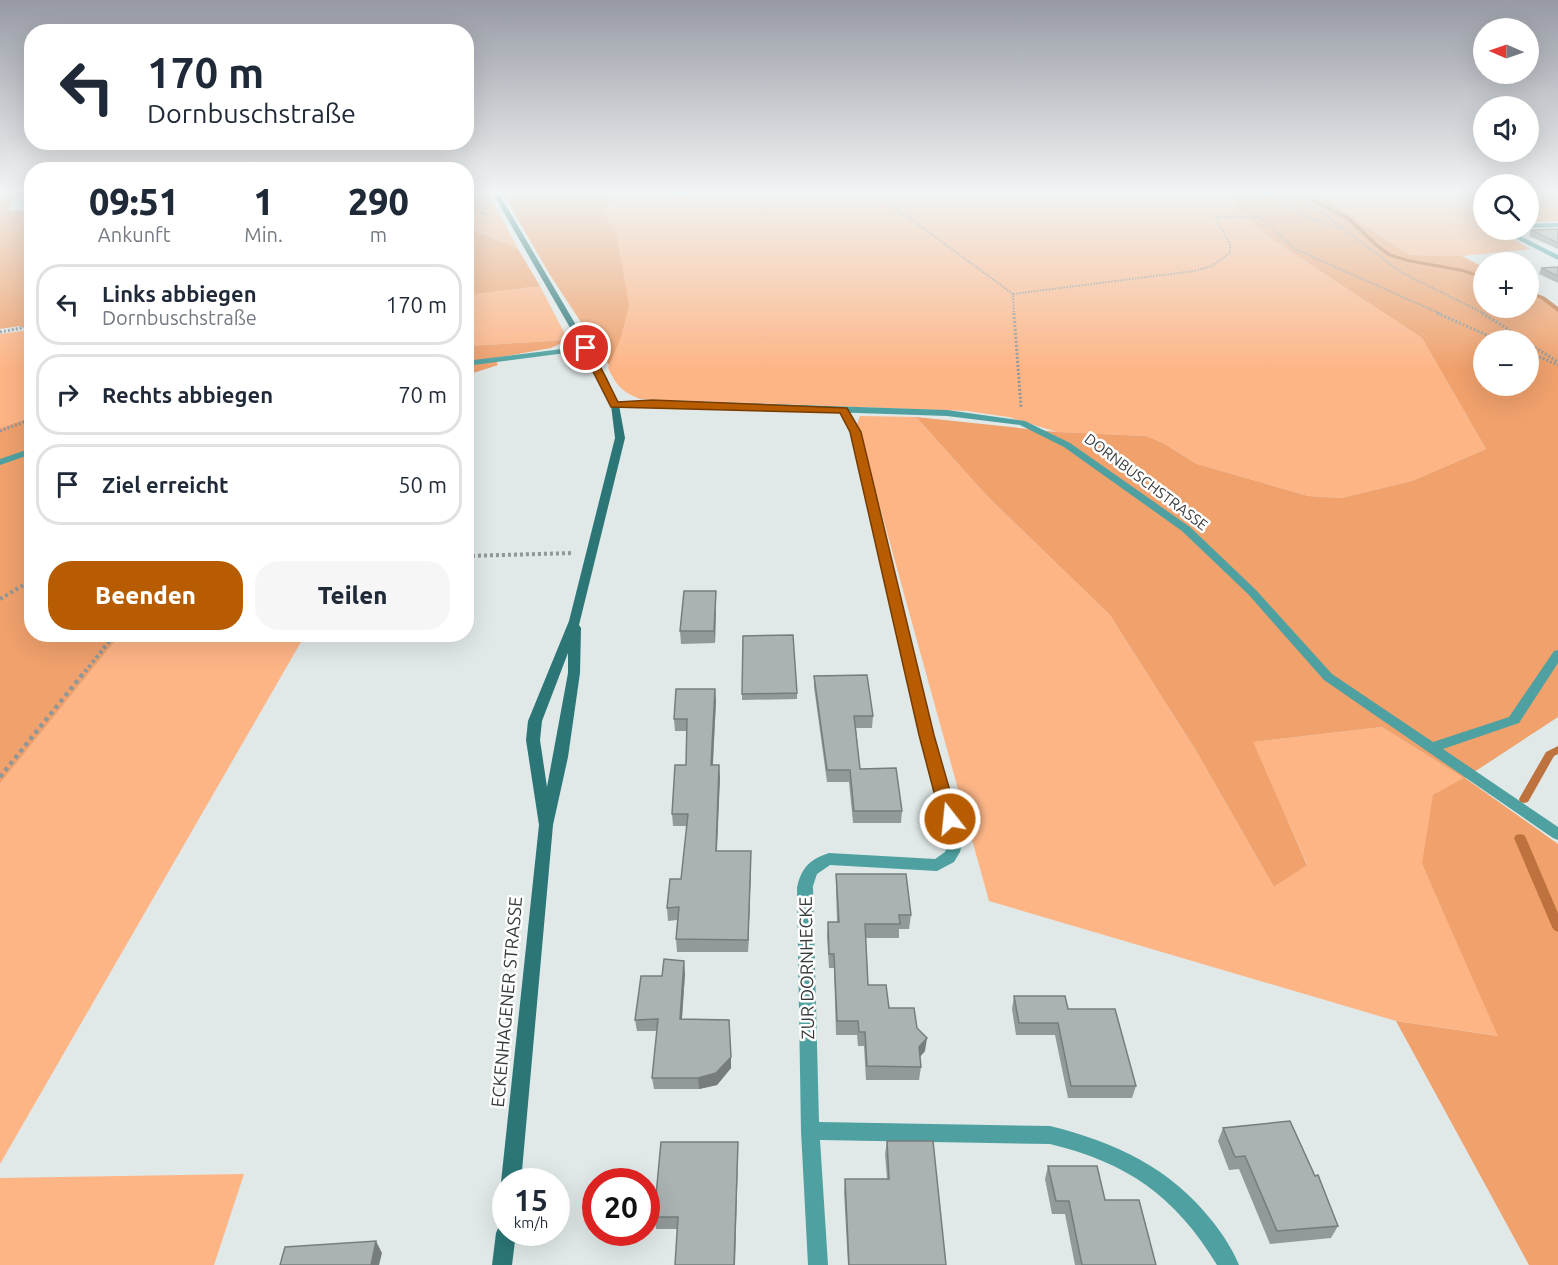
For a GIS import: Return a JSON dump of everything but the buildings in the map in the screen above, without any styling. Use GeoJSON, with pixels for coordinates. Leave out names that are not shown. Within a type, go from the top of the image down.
{"type":"FeatureCollection","features":[{"type":"Feature","properties":{"kind":"main road"},"geometry":{"type":"LineString","coordinates":[[529,251],[586,348],[615,405],[620,438],[575,621]]}},
{"type":"Feature","properties":{"kind":"main road","name":"ECKENHAGENER STRASSE"},"geometry":{"type":"LineString","coordinates":[[546,825],[534,751],[535,721],[543,695],[559,663],[575,621]]}},
{"type":"Feature","properties":{"kind":"main road","name":"ECKENHAGENER STRASSE"},"geometry":{"type":"LineString","coordinates":[[512,1168],[546,825],[561,757],[574,673],[575,621]]}},
{"type":"Feature","properties":{"kind":"main road"},"geometry":{"type":"LineString","coordinates":[[502,1265],[504,1246]]}},
{"type":"Feature","properties":{"kind":"street"},"geometry":{"type":"LineString","coordinates":[[1544,251],[1558,258]]}},
{"type":"Feature","properties":{"kind":"street"},"geometry":{"type":"LineString","coordinates":[[474,363],[586,348]]}},
{"type":"Feature","properties":{"kind":"street","name":"DORNBUSCHSTRASSE"},"geometry":{"type":"LineString","coordinates":[[615,405],[652,403],[947,413],[1022,423],[1067,445],[1186,529],[1252,592],[1328,677],[1558,834]]}},
{"type":"Feature","properties":{"kind":"street","name":"ZUR DORNHECKE"},"geometry":{"type":"LineString","coordinates":[[818,1265],[810,1131],[805,888],[810,870],[818,862],[829,859],[937,865],[948,860],[954,853],[956,840],[855,432],[843,410]]}},
{"type":"Feature","properties":{"kind":"street"},"geometry":{"type":"LineString","coordinates":[[0,462],[24,454]]}},
{"type":"Feature","properties":{"kind":"street"},"geometry":{"type":"LineString","coordinates":[[1430,748],[1514,720],[1558,654]]}},
{"type":"Feature","properties":{"kind":"street"},"geometry":{"type":"LineString","coordinates":[[810,1131],[1050,1135],[1082,1141],[1140,1166],[1169,1190],[1201,1223],[1229,1265]]}},
{"type":"Feature","properties":{"kind":"path"},"geometry":{"type":"LineString","coordinates":[[954,251],[1013,294],[1194,272],[1212,266],[1230,251]]}},
{"type":"Feature","properties":{"kind":"path"},"geometry":{"type":"LineString","coordinates":[[1300,251],[1476,330]]}},
{"type":"Feature","properties":{"kind":"path"},"geometry":{"type":"LineString","coordinates":[[1372,251],[1402,273],[1486,315],[1509,330]]}},
{"type":"Feature","properties":{"kind":"path"},"geometry":{"type":"LineString","coordinates":[[1013,294],[1022,423]]}},
{"type":"Feature","properties":{"kind":"path"},"geometry":{"type":"LineString","coordinates":[[0,332],[24,328]]}},
{"type":"Feature","properties":{"kind":"path"},"geometry":{"type":"LineString","coordinates":[[1539,351],[1558,364]]}},
{"type":"Feature","properties":{"kind":"path"},"geometry":{"type":"LineString","coordinates":[[1539,356],[1558,364]]}},
{"type":"Feature","properties":{"kind":"path"},"geometry":{"type":"LineString","coordinates":[[0,431],[24,422]]}},
{"type":"Feature","properties":{"kind":"path"},"geometry":{"type":"LineString","coordinates":[[474,556],[592,552]]}},
{"type":"Feature","properties":{"kind":"path"},"geometry":{"type":"LineString","coordinates":[[0,598],[24,584]]}},
{"type":"Feature","properties":{"kind":"path"},"geometry":{"type":"LineString","coordinates":[[0,777],[109,642]]}},
{"type":"Feature","properties":{"kind":"shaded area"},"geometry":{"type":"Polygon","coordinates":[[[0,251],[24,251],[24,328],[20,326],[0,329],[0,251]]]}},
{"type":"Feature","properties":{"kind":"shaded area"},"geometry":{"type":"Polygon","coordinates":[[[474,251],[519,251],[540,286],[474,294],[474,251]]]}},
{"type":"Feature","properties":{"kind":"shaded area"},"geometry":{"type":"Polygon","coordinates":[[[536,251],[619,251],[629,305],[621,337],[609,365],[536,251]]]}},
{"type":"Feature","properties":{"kind":"shaded area"},"geometry":{"type":"Polygon","coordinates":[[[543,251],[1290,251],[1422,338],[1486,449],[1412,481],[1341,498],[1308,496],[1197,464],[1163,443],[1146,436],[1057,432],[1008,417],[967,411],[640,399],[624,391],[614,379],[608,368],[611,359],[543,251]]]}},
{"type":"Feature","properties":{"kind":"shaded area"},"geometry":{"type":"Polygon","coordinates":[[[1290,251],[1403,251],[1409,255],[1462,256],[1473,262],[1473,318],[1539,318],[1539,297],[1558,308],[1558,717],[1465,778],[1558,844],[1558,1265],[1529,1265],[1396,1021],[1498,1036],[1422,864],[1433,795],[1464,778],[1382,727],[1253,742],[1307,865],[1274,887],[1195,749],[1110,615],[988,497],[916,417],[1057,432],[1146,436],[1163,443],[1197,464],[1308,496],[1341,498],[1412,481],[1486,449],[1422,338],[1290,251]]]}},
{"type":"Feature","properties":{"kind":"shaded area"},"geometry":{"type":"Polygon","coordinates":[[[1403,251],[1510,251],[1473,252],[1473,255],[1409,255],[1403,251]]]}},
{"type":"Feature","properties":{"kind":"shaded area"},"geometry":{"type":"Polygon","coordinates":[[[540,286],[568,340],[474,346],[474,294],[540,286]]]}},
{"type":"Feature","properties":{"kind":"shaded area"},"geometry":{"type":"Polygon","coordinates":[[[24,331],[24,419],[0,428],[0,334],[24,331]]]}},
{"type":"Feature","properties":{"kind":"shaded area"},"geometry":{"type":"Polygon","coordinates":[[[568,340],[551,348],[495,358],[498,365],[474,373],[474,346],[568,340]]]}},
{"type":"Feature","properties":{"kind":"shaded area"},"geometry":{"type":"Polygon","coordinates":[[[860,416],[916,417],[988,497],[1110,615],[1195,749],[1274,887],[1307,864],[1252,742],[1382,727],[1465,778],[1422,864],[1499,1036],[1396,1021],[989,901],[857,424],[860,416]]]}},
{"type":"Feature","properties":{"kind":"shaded area"},"geometry":{"type":"Polygon","coordinates":[[[24,419],[24,642],[114,642],[0,784],[0,428],[24,419]]]}},
{"type":"Feature","properties":{"kind":"shaded area"},"geometry":{"type":"Polygon","coordinates":[[[114,642],[301,642],[0,1164],[0,784],[114,642]]]}},
{"type":"Feature","properties":{"kind":"shaded area"},"geometry":{"type":"Polygon","coordinates":[[[244,1174],[214,1265],[0,1265],[0,1178],[244,1174]]]}},
{"type":"Feature","properties":{"kind":"waterway"},"geometry":{"type":"LineString","coordinates":[[1383,251],[1408,261],[1473,274]]}},
{"type":"Feature","properties":{"kind":"waterway"},"geometry":{"type":"LineString","coordinates":[[1539,296],[1558,310]]}},
{"type":"Feature","properties":{"kind":"waterway"},"geometry":{"type":"LineString","coordinates":[[1524,799],[1550,754],[1558,749]]}},
{"type":"Feature","properties":{"kind":"waterway"},"geometry":{"type":"LineString","coordinates":[[1520,838],[1558,927]]}},
{"type":"Feature","properties":{"kind":"route"},"geometry":{"type":"LineString","coordinates":[[586,348],[615,405],[652,403],[843,410],[855,432],[926,735],[950,819]]}}]}
